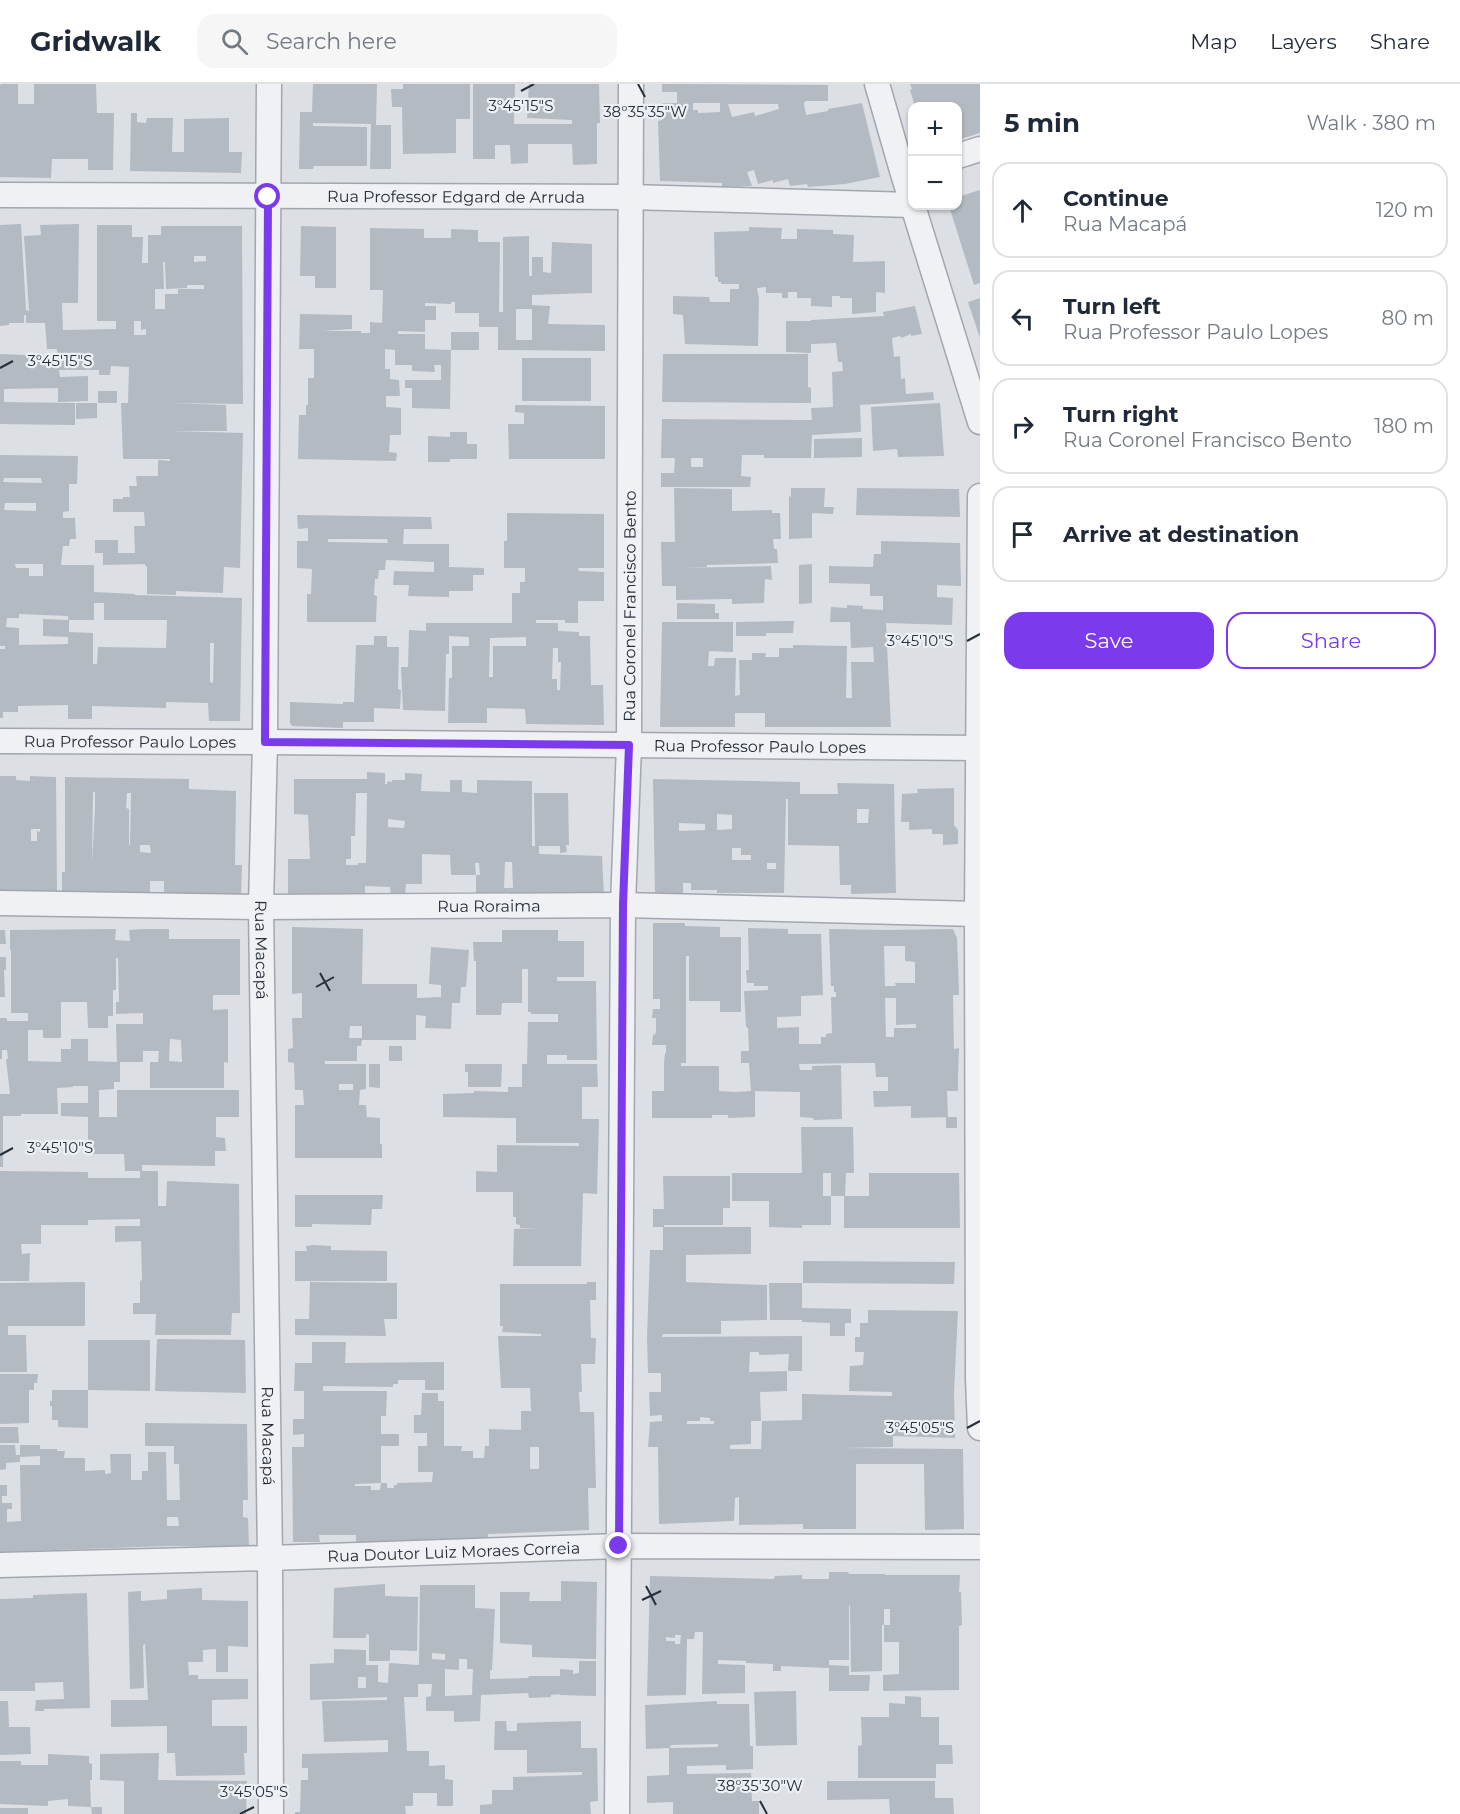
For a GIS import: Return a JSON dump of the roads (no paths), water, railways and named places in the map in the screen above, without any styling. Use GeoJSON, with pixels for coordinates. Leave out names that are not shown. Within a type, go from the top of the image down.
{"type":"FeatureCollection","features":[{"type":"Feature","properties":{"kind":"street","name":"Rua Macapá"},"geometry":{"type":"LineString","coordinates":[[269,84],[265,742],[261,906],[270,1558],[271,1814]]}},
{"type":"Feature","properties":{"kind":"street","name":"Rua Coronel Francisco Bento"},"geometry":{"type":"LineString","coordinates":[[617,1814],[623,905],[629,745],[631,84]]}},
{"type":"Feature","properties":{"kind":"street"},"geometry":{"type":"LineString","coordinates":[[877,84],[908,173]]}},
{"type":"Feature","properties":{"kind":"street"},"geometry":{"type":"LineString","coordinates":[[962,154],[980,149]]}},
{"type":"Feature","properties":{"kind":"street","name":"Rua Professor Edgard de Arruda"},"geometry":{"type":"LineString","coordinates":[[0,195],[630,197],[908,205]]}},
{"type":"Feature","properties":{"kind":"street"},"geometry":{"type":"LineString","coordinates":[[914,210],[980,422]]}},
{"type":"Feature","properties":{"kind":"street"},"geometry":{"type":"LineString","coordinates":[[980,496],[977,914],[980,1428]]}},
{"type":"Feature","properties":{"kind":"street","name":"Rua Professor Paulo Lopes"},"geometry":{"type":"LineString","coordinates":[[0,741],[979,748]]}},
{"type":"Feature","properties":{"kind":"street","name":"Rua Roraima"},"geometry":{"type":"LineString","coordinates":[[0,903],[261,906],[623,905],[977,914]]}},
{"type":"Feature","properties":{"kind":"street","name":"Rua Doutor Luiz Moraes Correia"},"geometry":{"type":"LineString","coordinates":[[0,1564],[270,1558],[619,1546],[980,1547]]}}]}
